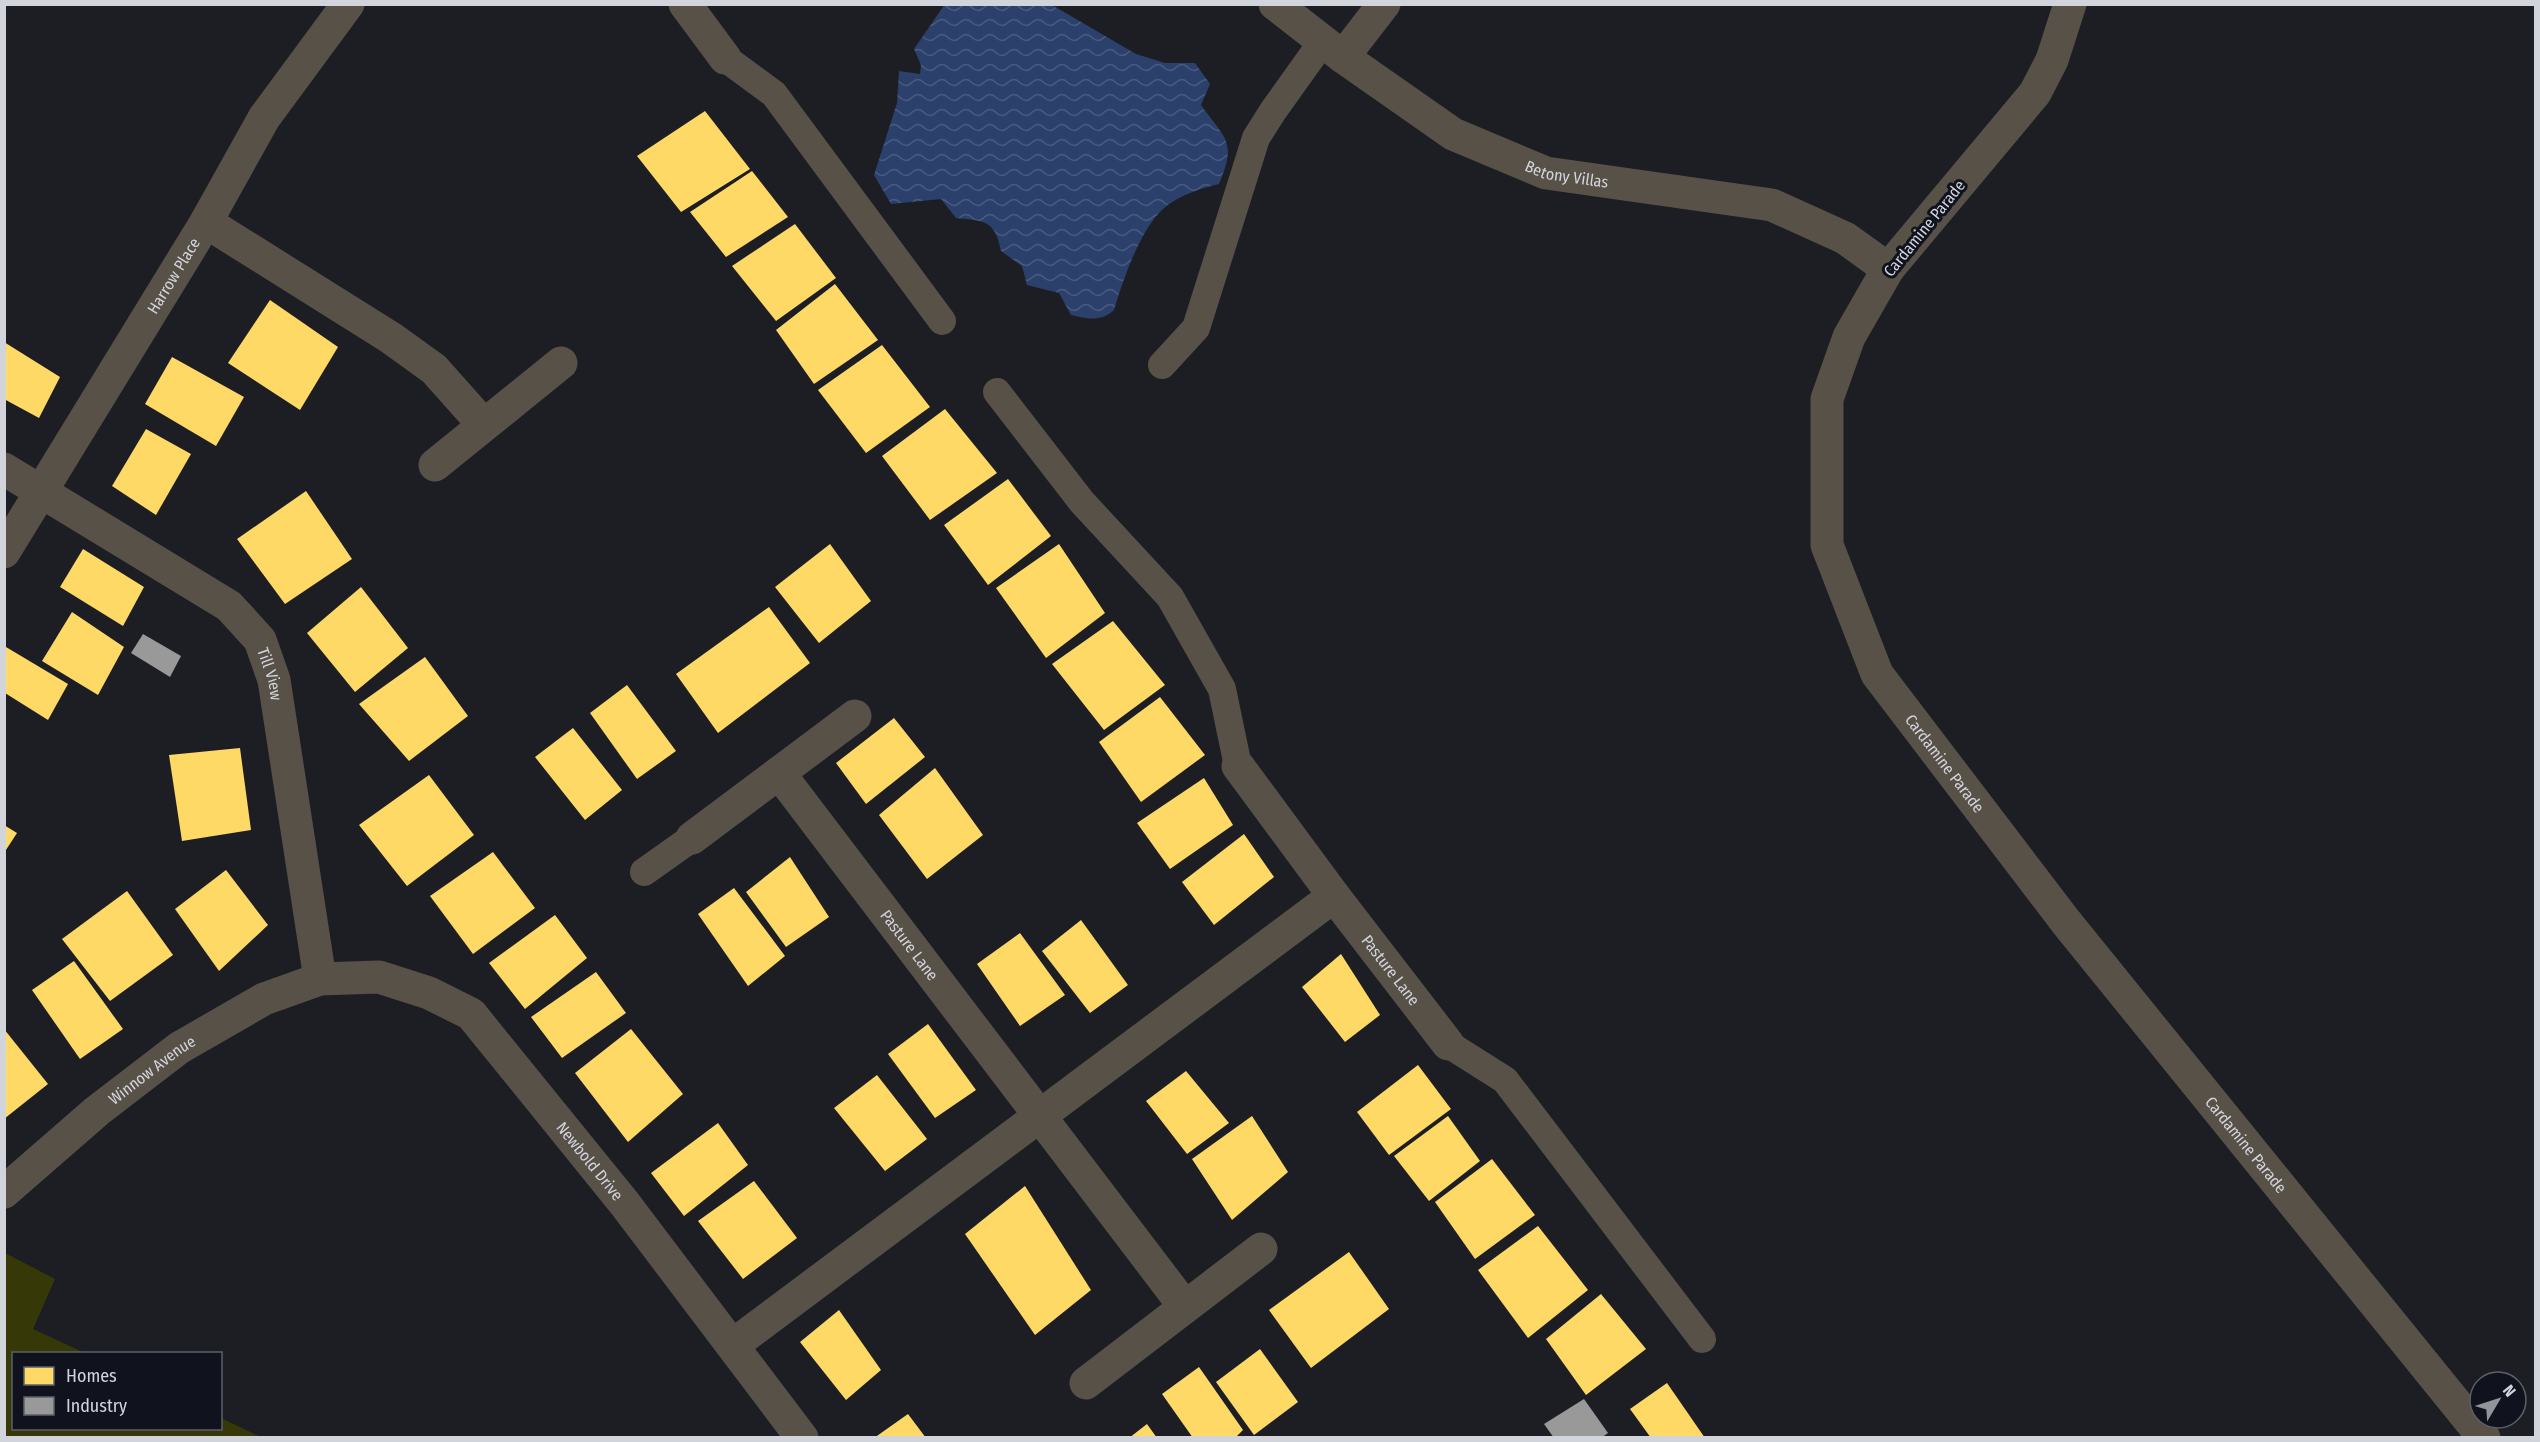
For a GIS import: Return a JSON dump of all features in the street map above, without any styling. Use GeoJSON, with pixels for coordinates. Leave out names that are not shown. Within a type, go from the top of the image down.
{"type":"FeatureCollection","features":[{"type":"Feature","properties":{"kind":"street","name":"Harrow Place"},"geometry":{"type":"LineString","coordinates":[[4,552],[206,222],[264,118],[348,4]]}},
{"type":"Feature","properties":{"kind":"street"},"geometry":{"type":"LineString","coordinates":[[685,4],[726,58]]}},
{"type":"Feature","properties":{"kind":"street","name":"Betony Villas"},"geometry":{"type":"LineString","coordinates":[[1275,4],[1333,49],[1453,134],[1546,173],[1772,205],[1845,238],[1888,269]]}},
{"type":"Feature","properties":{"kind":"street"},"geometry":{"type":"LineString","coordinates":[[1333,49],[1384,4]]}},
{"type":"Feature","properties":{"kind":"street","name":"Cardamine Parade"},"geometry":{"type":"LineString","coordinates":[[2070,4],[2052,60],[2035,93],[1888,269],[1850,338],[1827,399],[1827,545],[1877,674],[2066,922],[2484,1437]]}},
{"type":"Feature","properties":{"kind":"street"},"geometry":{"type":"LineString","coordinates":[[206,222],[391,338],[434,369],[483,424]]}},
{"type":"Feature","properties":{"kind":"street"},"geometry":{"type":"LineString","coordinates":[[435,465],[561,363]]}},
{"type":"Feature","properties":{"kind":"street","name":"Till View"},"geometry":{"type":"LineString","coordinates":[[4,470],[230,606],[260,640],[274,680],[306,902],[320,979]]}},
{"type":"Feature","properties":{"kind":"street"},"geometry":{"type":"LineString","coordinates":[[692,838],[855,716]]}},
{"type":"Feature","properties":{"kind":"street","name":"Pasture Lane"},"geometry":{"type":"LineString","coordinates":[[1238,765],[1334,896],[1448,1044]]}},
{"type":"Feature","properties":{"kind":"street","name":"Pasture Lane"},"geometry":{"type":"LineString","coordinates":[[779,773],[1185,1307]]}},
{"type":"Feature","properties":{"kind":"street"},"geometry":{"type":"LineString","coordinates":[[733,1345],[1334,896]]}},
{"type":"Feature","properties":{"kind":"street","name":"Newbold Drive"},"geometry":{"type":"LineString","coordinates":[[320,979],[379,977],[429,993],[471,1014],[611,1186],[802,1437]]}},
{"type":"Feature","properties":{"kind":"street","name":"Winnow Avenue"},"geometry":{"type":"LineString","coordinates":[[4,1192],[97,1111],[179,1048],[264,999],[320,979]]}},
{"type":"Feature","properties":{"kind":"street"},"geometry":{"type":"LineString","coordinates":[[1086,1383],[1261,1249]]}},
{"type":"Feature","properties":{"kind":"lane"},"geometry":{"type":"LineString","coordinates":[[1162,365],[1196,327],[1256,138],[1273,111],[1333,49]]}},
{"type":"Feature","properties":{"kind":"lane"},"geometry":{"type":"LineString","coordinates":[[726,58],[774,94],[942,321]]}},
{"type":"Feature","properties":{"kind":"lane"},"geometry":{"type":"LineString","coordinates":[[997,392],[1082,502],[1170,597],[1222,689],[1238,765]]}},
{"type":"Feature","properties":{"kind":"lane"},"geometry":{"type":"LineString","coordinates":[[644,872],[692,838]]}},
{"type":"Feature","properties":{"kind":"lane"},"geometry":{"type":"LineString","coordinates":[[1448,1044],[1505,1080],[1702,1339]]}},
{"type":"Feature","properties":{"kind":"shaded area"},"geometry":{"type":"Polygon","coordinates":[[[5,1253],[55,1279],[33,1329],[83,1352],[12,1352],[12,1430],[222,1430],[222,1418],[261,1437],[5,1437],[5,1253]]]}},
{"type":"Feature","properties":{"kind":"water"},"geometry":{"type":"Polygon","coordinates":[[[945,4],[1052,5],[1136,54],[1165,63],[1195,63],[1210,84],[1201,105],[1222,134],[1228,149],[1219,184],[1182,196],[1169,204],[1155,218],[1140,242],[1127,270],[1114,310],[1109,314],[1099,318],[1071,315],[1059,293],[1027,285],[1022,266],[1001,251],[996,233],[987,224],[956,218],[941,199],[891,204],[874,175],[897,103],[899,71],[920,74],[921,65],[914,49],[945,4]]]}},
{"type":"Feature","properties":{"kind":"building: Homes"},"geometry":{"type":"Polygon","coordinates":[[[705,111],[750,169],[681,212],[637,156],[705,111]]]}},
{"type":"Feature","properties":{"kind":"building: Homes"},"geometry":{"type":"Polygon","coordinates":[[[752,171],[788,217],[726,257],[690,212],[752,171]]]}},
{"type":"Feature","properties":{"kind":"building: Homes"},"geometry":{"type":"Polygon","coordinates":[[[795,224],[836,278],[776,321],[732,266],[795,224]]]}},
{"type":"Feature","properties":{"kind":"building: Homes"},"geometry":{"type":"Polygon","coordinates":[[[835,284],[878,340],[814,384],[776,330],[835,284]]]}},
{"type":"Feature","properties":{"kind":"building: Homes"},"geometry":{"type":"Polygon","coordinates":[[[270,300],[338,347],[300,410],[228,363],[270,300]]]}},
{"type":"Feature","properties":{"kind":"building: Homes"},"geometry":{"type":"Polygon","coordinates":[[[4,342],[60,377],[39,418],[4,399],[4,342]]]}},
{"type":"Feature","properties":{"kind":"building: Homes"},"geometry":{"type":"Polygon","coordinates":[[[882,345],[930,407],[866,453],[818,390],[882,345]]]}},
{"type":"Feature","properties":{"kind":"building: Homes"},"geometry":{"type":"Polygon","coordinates":[[[172,357],[244,397],[216,446],[145,404],[172,357]]]}},
{"type":"Feature","properties":{"kind":"building: Homes"},"geometry":{"type":"Polygon","coordinates":[[[945,409],[997,473],[930,520],[882,456],[945,409]]]}},
{"type":"Feature","properties":{"kind":"building: Homes"},"geometry":{"type":"Polygon","coordinates":[[[146,429],[191,454],[156,515],[112,486],[146,429]]]}},
{"type":"Feature","properties":{"kind":"building: Homes"},"geometry":{"type":"Polygon","coordinates":[[[1008,479],[1051,536],[988,585],[944,525],[1008,479]]]}},
{"type":"Feature","properties":{"kind":"building: Homes"},"geometry":{"type":"Polygon","coordinates":[[[306,491],[352,559],[285,604],[237,539],[306,491]]]}},
{"type":"Feature","properties":{"kind":"building: Homes"},"geometry":{"type":"Polygon","coordinates":[[[830,544],[871,601],[819,643],[775,587],[830,544]]]}},
{"type":"Feature","properties":{"kind":"building: Homes"},"geometry":{"type":"Polygon","coordinates":[[[1059,544],[1105,613],[1046,658],[996,588],[1059,544]]]}},
{"type":"Feature","properties":{"kind":"building: Homes"},"geometry":{"type":"Polygon","coordinates":[[[83,549],[144,587],[123,626],[60,587],[83,549]]]}},
{"type":"Feature","properties":{"kind":"building: Homes"},"geometry":{"type":"Polygon","coordinates":[[[361,587],[408,648],[355,692],[307,633],[361,587]]]}},
{"type":"Feature","properties":{"kind":"building: Homes"},"geometry":{"type":"Polygon","coordinates":[[[769,607],[810,663],[718,733],[676,674],[769,607]]]}},
{"type":"Feature","properties":{"kind":"building: Homes"},"geometry":{"type":"Polygon","coordinates":[[[72,612],[124,647],[98,695],[42,661],[72,612]]]}},
{"type":"Feature","properties":{"kind":"building: Homes"},"geometry":{"type":"Polygon","coordinates":[[[1113,621],[1165,685],[1104,730],[1052,664],[1113,621]]]}},
{"type":"Feature","properties":{"kind":"building: Homes"},"geometry":{"type":"Polygon","coordinates":[[[6,647],[68,684],[48,720],[5,693],[6,647]]]}},
{"type":"Feature","properties":{"kind":"building: Homes"},"geometry":{"type":"Polygon","coordinates":[[[425,657],[468,716],[409,761],[359,704],[425,657]]]}},
{"type":"Feature","properties":{"kind":"building: Homes"},"geometry":{"type":"Polygon","coordinates":[[[627,685],[676,751],[637,779],[590,713],[627,685]]]}},
{"type":"Feature","properties":{"kind":"building: Homes"},"geometry":{"type":"Polygon","coordinates":[[[1160,697],[1205,755],[1141,802],[1099,742],[1160,697]]]}},
{"type":"Feature","properties":{"kind":"building: Homes"},"geometry":{"type":"Polygon","coordinates":[[[894,718],[925,757],[866,804],[836,763],[894,718]]]}},
{"type":"Feature","properties":{"kind":"building: Homes"},"geometry":{"type":"Polygon","coordinates":[[[573,728],[622,790],[585,820],[535,757],[573,728]]]}},
{"type":"Feature","properties":{"kind":"building: Homes"},"geometry":{"type":"Polygon","coordinates":[[[240,748],[251,830],[182,841],[169,755],[240,748]]]}},
{"type":"Feature","properties":{"kind":"building: Homes"},"geometry":{"type":"Polygon","coordinates":[[[935,768],[983,835],[927,879],[879,815],[935,768]]]}},
{"type":"Feature","properties":{"kind":"building: Homes"},"geometry":{"type":"Polygon","coordinates":[[[429,775],[474,835],[407,886],[359,825],[429,775]]]}},
{"type":"Feature","properties":{"kind":"building: Homes"},"geometry":{"type":"Polygon","coordinates":[[[1204,778],[1233,825],[1170,869],[1137,823],[1204,778]]]}},
{"type":"Feature","properties":{"kind":"building: Homes"},"geometry":{"type":"Polygon","coordinates":[[[4,825],[17,833],[4,853],[4,825]]]}},
{"type":"Feature","properties":{"kind":"building: Homes"},"geometry":{"type":"Polygon","coordinates":[[[1244,834],[1274,877],[1214,925],[1182,882],[1244,834]]]}},
{"type":"Feature","properties":{"kind":"building: Homes"},"geometry":{"type":"Polygon","coordinates":[[[493,852],[535,908],[473,954],[430,896],[493,852]]]}},
{"type":"Feature","properties":{"kind":"building: Homes"},"geometry":{"type":"Polygon","coordinates":[[[790,857],[829,917],[786,947],[746,892],[790,857]]]}},
{"type":"Feature","properties":{"kind":"building: Homes"},"geometry":{"type":"Polygon","coordinates":[[[226,870],[268,925],[219,971],[175,909],[226,870]]]}},
{"type":"Feature","properties":{"kind":"building: Homes"},"geometry":{"type":"Polygon","coordinates":[[[734,888],[785,956],[748,986],[698,914],[734,888]]]}},
{"type":"Feature","properties":{"kind":"building: Homes"},"geometry":{"type":"Polygon","coordinates":[[[127,891],[173,955],[110,1001],[62,939],[127,891]]]}},
{"type":"Feature","properties":{"kind":"building: Homes"},"geometry":{"type":"Polygon","coordinates":[[[555,915],[587,958],[525,1009],[489,963],[555,915]]]}},
{"type":"Feature","properties":{"kind":"building: Homes"},"geometry":{"type":"Polygon","coordinates":[[[1081,920],[1128,985],[1090,1013],[1042,951],[1081,920]]]}},
{"type":"Feature","properties":{"kind":"building: Homes"},"geometry":{"type":"Polygon","coordinates":[[[1020,933],[1065,995],[1020,1026],[977,964],[1020,933]]]}},
{"type":"Feature","properties":{"kind":"building: Homes"},"geometry":{"type":"Polygon","coordinates":[[[1341,954],[1380,1015],[1345,1042],[1302,987],[1341,954]]]}},
{"type":"Feature","properties":{"kind":"building: Homes"},"geometry":{"type":"Polygon","coordinates":[[[74,961],[123,1029],[80,1059],[32,990],[74,961]]]}},
{"type":"Feature","properties":{"kind":"building: Homes"},"geometry":{"type":"Polygon","coordinates":[[[596,972],[626,1013],[562,1058],[531,1017],[596,972]]]}},
{"type":"Feature","properties":{"kind":"building: Homes"},"geometry":{"type":"Polygon","coordinates":[[[928,1024],[976,1090],[935,1118],[888,1054],[928,1024]]]}},
{"type":"Feature","properties":{"kind":"building: Homes"},"geometry":{"type":"Polygon","coordinates":[[[4,1029],[48,1084],[4,1119],[4,1029]]]}},
{"type":"Feature","properties":{"kind":"building: Homes"},"geometry":{"type":"Polygon","coordinates":[[[631,1029],[683,1094],[628,1142],[575,1073],[631,1029]]]}},
{"type":"Feature","properties":{"kind":"building: Homes"},"geometry":{"type":"Polygon","coordinates":[[[1418,1065],[1451,1109],[1389,1155],[1357,1112],[1418,1065]]]}},
{"type":"Feature","properties":{"kind":"building: Homes"},"geometry":{"type":"Polygon","coordinates":[[[1186,1071],[1229,1123],[1187,1154],[1146,1101],[1186,1071]]]}},
{"type":"Feature","properties":{"kind":"building: Homes"},"geometry":{"type":"Polygon","coordinates":[[[877,1075],[927,1139],[885,1171],[834,1108],[877,1075]]]}},
{"type":"Feature","properties":{"kind":"building: Homes"},"geometry":{"type":"Polygon","coordinates":[[[1252,1116],[1288,1172],[1232,1220],[1192,1159],[1252,1116]]]}},
{"type":"Feature","properties":{"kind":"building: Homes"},"geometry":{"type":"Polygon","coordinates":[[[1448,1116],[1480,1161],[1429,1201],[1394,1156],[1448,1116]]]}},
{"type":"Feature","properties":{"kind":"building: Homes"},"geometry":{"type":"Polygon","coordinates":[[[718,1123],[748,1165],[684,1216],[651,1173],[718,1123]]]}},
{"type":"Feature","properties":{"kind":"building: Homes"},"geometry":{"type":"Polygon","coordinates":[[[1492,1159],[1535,1215],[1475,1259],[1435,1202],[1492,1159]]]}},
{"type":"Feature","properties":{"kind":"building: Homes"},"geometry":{"type":"Polygon","coordinates":[[[754,1181],[797,1238],[743,1279],[698,1221],[754,1181]]]}},
{"type":"Feature","properties":{"kind":"building: Homes"},"geometry":{"type":"Polygon","coordinates":[[[1025,1186],[1091,1290],[1035,1335],[965,1234],[1025,1186]]]}},
{"type":"Feature","properties":{"kind":"building: Homes"},"geometry":{"type":"Polygon","coordinates":[[[1538,1226],[1588,1290],[1528,1338],[1478,1270],[1538,1226]]]}},
{"type":"Feature","properties":{"kind":"building: Homes"},"geometry":{"type":"Polygon","coordinates":[[[1349,1252],[1389,1309],[1311,1368],[1269,1310],[1349,1252]]]}},
{"type":"Feature","properties":{"kind":"building: Homes"},"geometry":{"type":"Polygon","coordinates":[[[1601,1294],[1646,1349],[1586,1395],[1546,1339],[1601,1294]]]}},
{"type":"Feature","properties":{"kind":"building: Homes"},"geometry":{"type":"Polygon","coordinates":[[[839,1310],[881,1370],[846,1400],[800,1342],[839,1310]]]}},
{"type":"Feature","properties":{"kind":"building: Homes"},"geometry":{"type":"Polygon","coordinates":[[[1260,1349],[1298,1402],[1254,1435],[1216,1382],[1260,1349]]]}},
{"type":"Feature","properties":{"kind":"building: Homes"},"geometry":{"type":"Polygon","coordinates":[[[1199,1367],[1243,1430],[1235,1438],[1193,1438],[1162,1394],[1199,1367]]]}},
{"type":"Feature","properties":{"kind":"building: Homes"},"geometry":{"type":"Polygon","coordinates":[[[1667,1383],[1705,1438],[1651,1438],[1630,1409],[1667,1383]]]}},
{"type":"Feature","properties":{"kind":"building: Homes"},"geometry":{"type":"Polygon","coordinates":[[[908,1414],[926,1438],[874,1438],[908,1414]]]}},
{"type":"Feature","properties":{"kind":"building: Homes"},"geometry":{"type":"Polygon","coordinates":[[[1147,1424],[1157,1438],[1129,1438],[1147,1424]]]}},
{"type":"Feature","properties":{"kind":"building: Industry"},"geometry":{"type":"Polygon","coordinates":[[[143,634],[181,656],[170,677],[131,653],[143,634]]]}},
{"type":"Feature","properties":{"kind":"building: Industry"},"geometry":{"type":"Polygon","coordinates":[[[1584,1399],[1608,1433],[1601,1438],[1554,1438],[1544,1424],[1584,1399]]]}}]}
